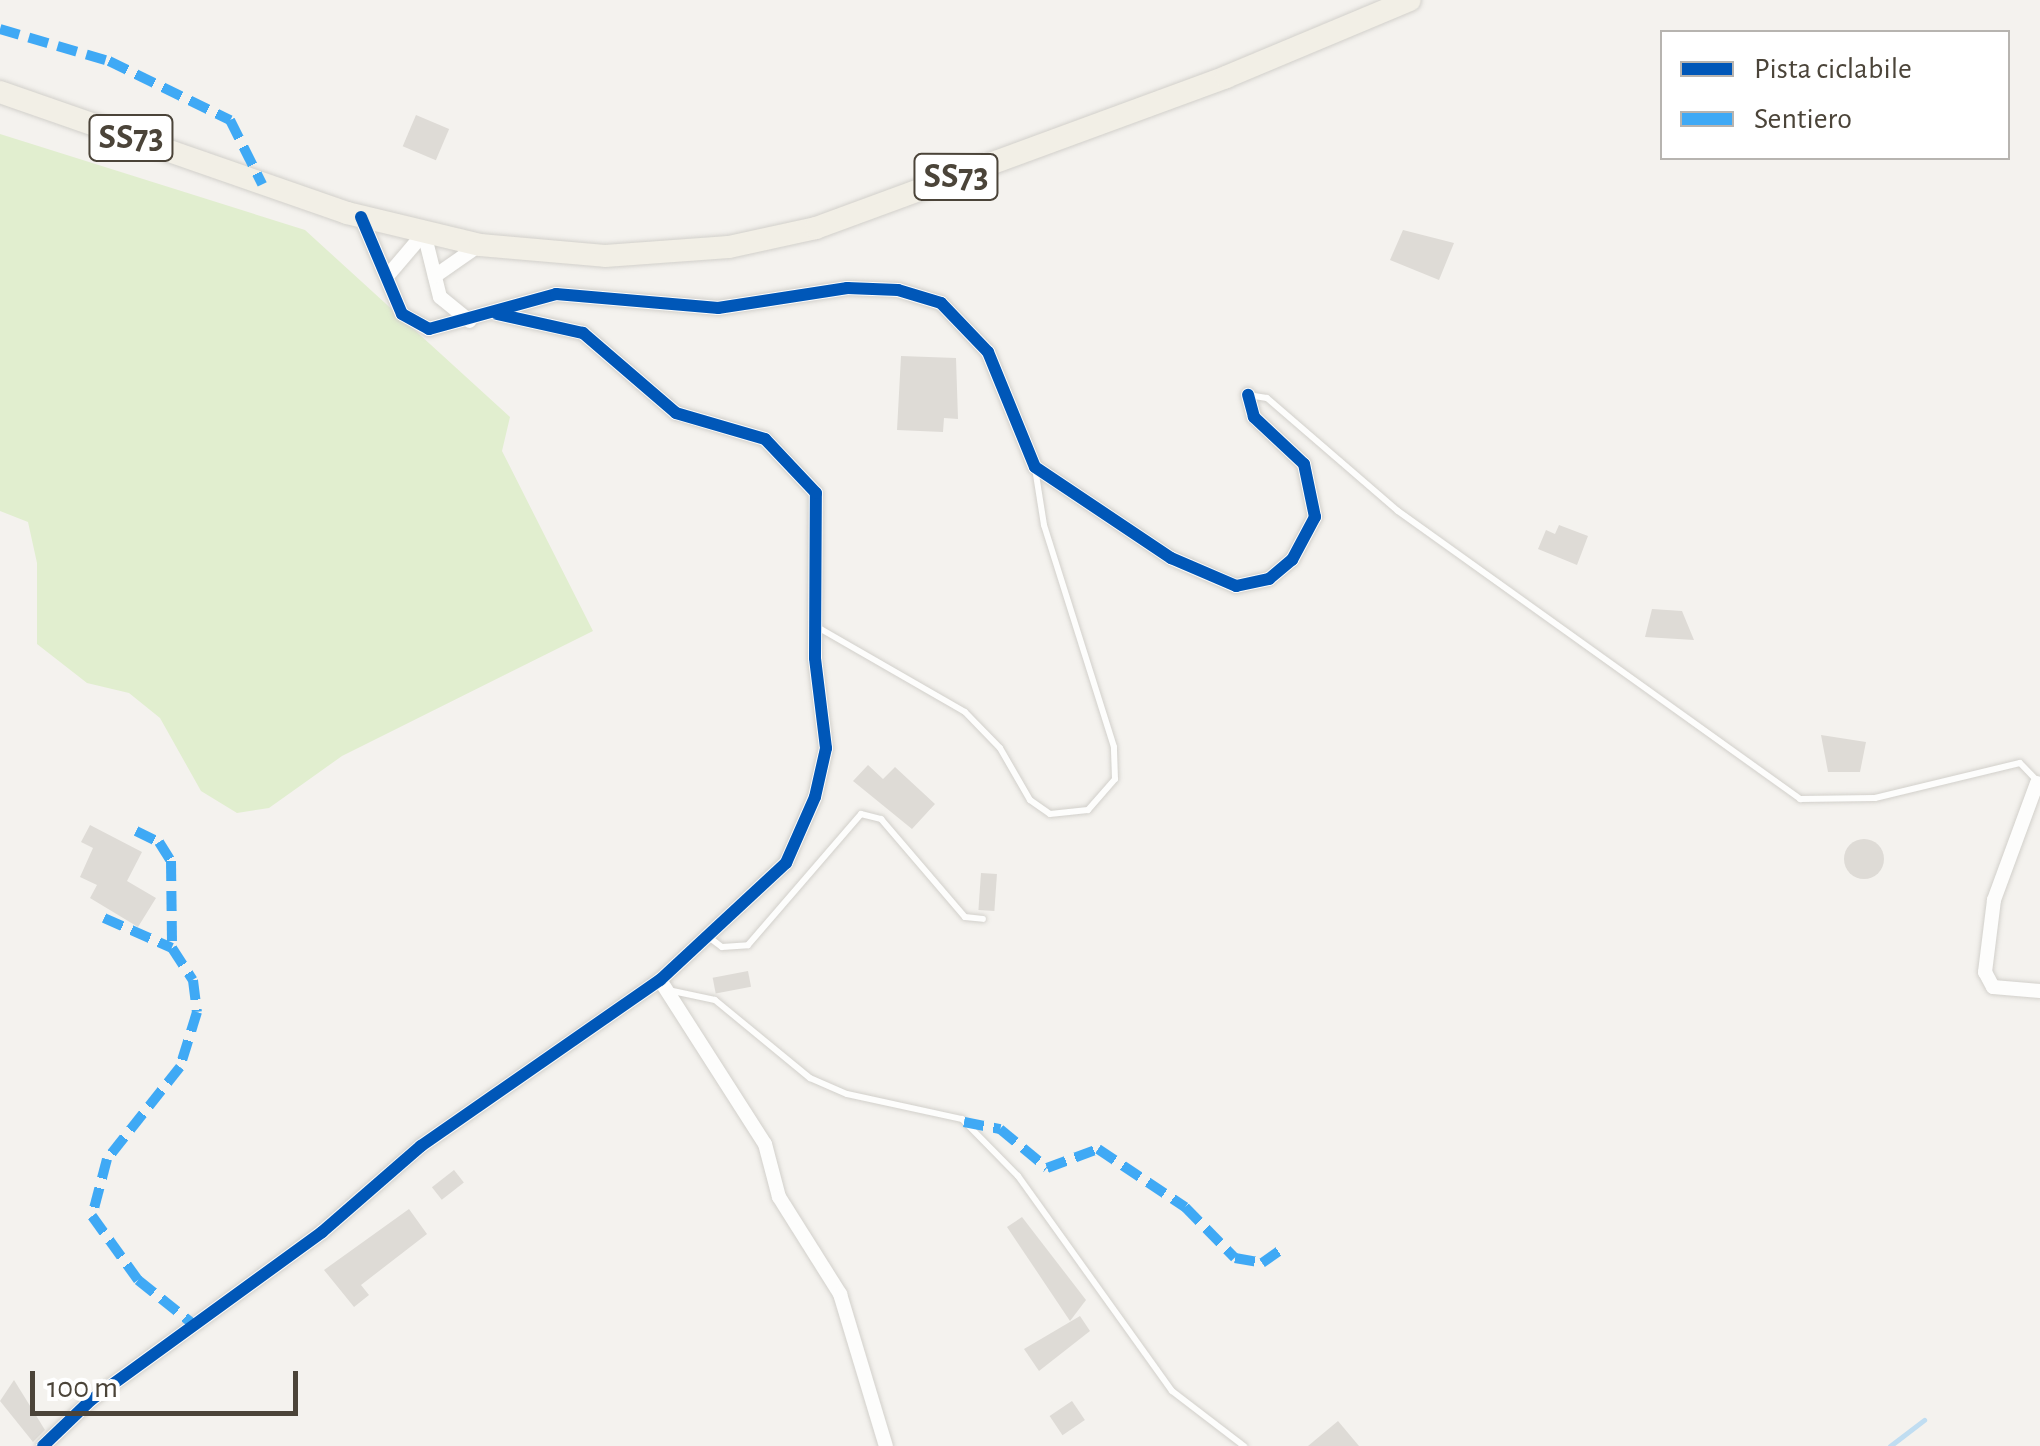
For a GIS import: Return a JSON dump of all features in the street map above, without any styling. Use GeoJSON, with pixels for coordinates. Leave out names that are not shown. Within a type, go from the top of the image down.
{"type":"FeatureCollection","features":[{"type":"Feature","properties":{"kind":"main road","name":"SS73"},"geometry":{"type":"LineString","coordinates":[[0,92],[361,217],[480,245],[606,256],[728,247],[816,228],[1226,78],[1410,0]]}},
{"type":"Feature","properties":{"kind":"street"},"geometry":{"type":"LineString","coordinates":[[361,217],[390,272],[394,298],[416,325],[448,328],[556,294],[702,308],[848,288],[898,290],[941,303],[967,322],[1035,467],[1187,566],[1236,586],[1269,579],[1307,538],[1314,488],[1292,448],[1254,417],[1248,395]]}},
{"type":"Feature","properties":{"kind":"street"},"geometry":{"type":"LineString","coordinates":[[390,272],[424,233]]}},
{"type":"Feature","properties":{"kind":"street"},"geometry":{"type":"LineString","coordinates":[[424,233],[435,276],[450,310],[470,321]]}},
{"type":"Feature","properties":{"kind":"street"},"geometry":{"type":"LineString","coordinates":[[435,276],[480,245]]}},
{"type":"Feature","properties":{"kind":"street"},"geometry":{"type":"LineString","coordinates":[[44,1446],[91,1400],[322,1232],[421,1146],[664,985],[786,863],[815,797],[826,748],[815,626],[816,493],[788,457],[766,440],[676,413],[583,333],[497,314]]}},
{"type":"Feature","properties":{"kind":"street"},"geometry":{"type":"LineString","coordinates":[[2039,783],[1994,900],[1985,972],[1993,987],[2040,991]]}},
{"type":"Feature","properties":{"kind":"street"},"geometry":{"type":"LineString","coordinates":[[664,985],[765,1144],[778,1197],[840,1294],[886,1446]]}},
{"type":"Feature","properties":{"kind":"lane"},"geometry":{"type":"LineString","coordinates":[[1248,395],[1267,398],[1398,510],[1800,799],[1875,798],[2020,763],[2039,783]]}},
{"type":"Feature","properties":{"kind":"lane"},"geometry":{"type":"LineString","coordinates":[[815,626],[965,712],[1040,807],[1062,818],[1088,810],[1115,779],[1114,747],[1044,526],[1035,467]]}},
{"type":"Feature","properties":{"kind":"lane"},"geometry":{"type":"LineString","coordinates":[[709,937],[722,947],[748,945],[850,820],[868,814],[966,917],[982,919]]}},
{"type":"Feature","properties":{"kind":"lane"},"geometry":{"type":"LineString","coordinates":[[664,985],[715,1000],[810,1078],[962,1119],[1018,1176],[1172,1391],[1244,1446]]}},
{"type":"Feature","properties":{"kind":"green space"},"geometry":{"type":"Polygon","coordinates":[[[0,134],[305,230],[510,417],[502,451],[593,631],[342,756],[269,808],[237,813],[201,791],[160,718],[129,693],[87,683],[37,644],[37,563],[28,522],[0,511],[0,134]]]}},
{"type":"Feature","properties":{"kind":"building"},"geometry":{"type":"Polygon","coordinates":[[[416,115],[449,129],[436,160],[403,146],[416,115]]]}},
{"type":"Feature","properties":{"kind":"building"},"geometry":{"type":"Polygon","coordinates":[[[1403,230],[1454,243],[1439,280],[1390,260],[1403,230]]]}},
{"type":"Feature","properties":{"kind":"building"},"geometry":{"type":"Polygon","coordinates":[[[901,356],[956,358],[958,419],[944,418],[943,432],[897,430],[901,356]]]}},
{"type":"Feature","properties":{"kind":"building"},"geometry":{"type":"Polygon","coordinates":[[[1559,525],[1588,536],[1577,565],[1538,549],[1546,530],[1555,534],[1559,525]]]}},
{"type":"Feature","properties":{"kind":"building"},"geometry":{"type":"Polygon","coordinates":[[[1652,609],[1682,611],[1694,640],[1645,637],[1652,609]]]}},
{"type":"Feature","properties":{"kind":"building"},"geometry":{"type":"Polygon","coordinates":[[[1821,735],[1866,742],[1860,772],[1828,772],[1821,735]]]}},
{"type":"Feature","properties":{"kind":"building"},"geometry":{"type":"Polygon","coordinates":[[[868,765],[883,779],[895,767],[935,804],[912,829],[853,781],[868,765]]]}},
{"type":"Feature","properties":{"kind":"building"},"geometry":{"type":"Polygon","coordinates":[[[90,825],[142,852],[127,881],[156,898],[138,927],[90,898],[97,885],[80,877],[93,848],[81,842],[90,825]]]}},
{"type":"Feature","properties":{"kind":"building"},"geometry":{"type":"Polygon","coordinates":[[[1864,839],[1878,845],[1884,859],[1878,873],[1864,879],[1850,873],[1844,859],[1850,845],[1864,839]]]}},
{"type":"Feature","properties":{"kind":"building"},"geometry":{"type":"Polygon","coordinates":[[[981,873],[997,874],[994,911],[978,910],[981,873]]]}},
{"type":"Feature","properties":{"kind":"building"},"geometry":{"type":"Polygon","coordinates":[[[748,971],[751,987],[716,994],[713,978],[748,971]]]}},
{"type":"Feature","properties":{"kind":"building"},"geometry":{"type":"Polygon","coordinates":[[[454,1170],[464,1183],[442,1200],[432,1187],[454,1170]]]}},
{"type":"Feature","properties":{"kind":"building"},"geometry":{"type":"Polygon","coordinates":[[[409,1209],[427,1234],[361,1285],[369,1295],[354,1307],[324,1270],[409,1209]]]}},
{"type":"Feature","properties":{"kind":"building"},"geometry":{"type":"Polygon","coordinates":[[[1022,1217],[1086,1300],[1070,1321],[1007,1227],[1022,1217]]]}},
{"type":"Feature","properties":{"kind":"building"},"geometry":{"type":"Polygon","coordinates":[[[1080,1316],[1090,1331],[1039,1371],[1024,1349],[1080,1316]]]}},
{"type":"Feature","properties":{"kind":"building"},"geometry":{"type":"Polygon","coordinates":[[[14,1380],[45,1430],[33,1442],[0,1401],[14,1380]]]}},
{"type":"Feature","properties":{"kind":"building"},"geometry":{"type":"Polygon","coordinates":[[[1072,1401],[1085,1420],[1062,1435],[1050,1416],[1072,1401]]]}},
{"type":"Feature","properties":{"kind":"building"},"geometry":{"type":"Polygon","coordinates":[[[1338,1421],[1359,1446],[1308,1446],[1338,1421]]]}},
{"type":"Feature","properties":{"kind":"waterway"},"geometry":{"type":"LineString","coordinates":[[1890,1446],[1924,1420]]}},
{"type":"Feature","properties":{"kind":"marked path"},"geometry":{"type":"LineString","coordinates":[[0,29],[109,61],[230,120],[262,184]]}},
{"type":"Feature","properties":{"kind":"marked path"},"geometry":{"type":"LineString","coordinates":[[136,831],[159,842],[171,861],[172,948]]}},
{"type":"Feature","properties":{"kind":"marked path"},"geometry":{"type":"LineString","coordinates":[[104,918],[172,948],[193,980],[197,1012],[180,1067],[107,1159],[92,1216],[138,1280],[193,1324]]}},
{"type":"Feature","properties":{"kind":"marked path"},"geometry":{"type":"LineString","coordinates":[[964,1122],[1000,1129],[1047,1168],[1098,1149],[1185,1207],[1235,1258],[1262,1263],[1285,1247]]}},
{"type":"Feature","properties":{"kind":"cycle path"},"geometry":{"type":"LineString","coordinates":[[361,217],[402,314],[429,329],[556,294],[718,308],[847,288],[898,290],[941,303],[988,352],[1035,467],[1171,558],[1236,586],[1269,579],[1292,560],[1315,517],[1304,464],[1254,417],[1248,395]]}},
{"type":"Feature","properties":{"kind":"cycle path"},"geometry":{"type":"LineString","coordinates":[[43,1446],[91,1400],[322,1232],[421,1146],[660,980],[786,863],[815,797],[826,748],[815,658],[816,493],[765,439],[676,413],[583,333],[497,314]]}}]}
